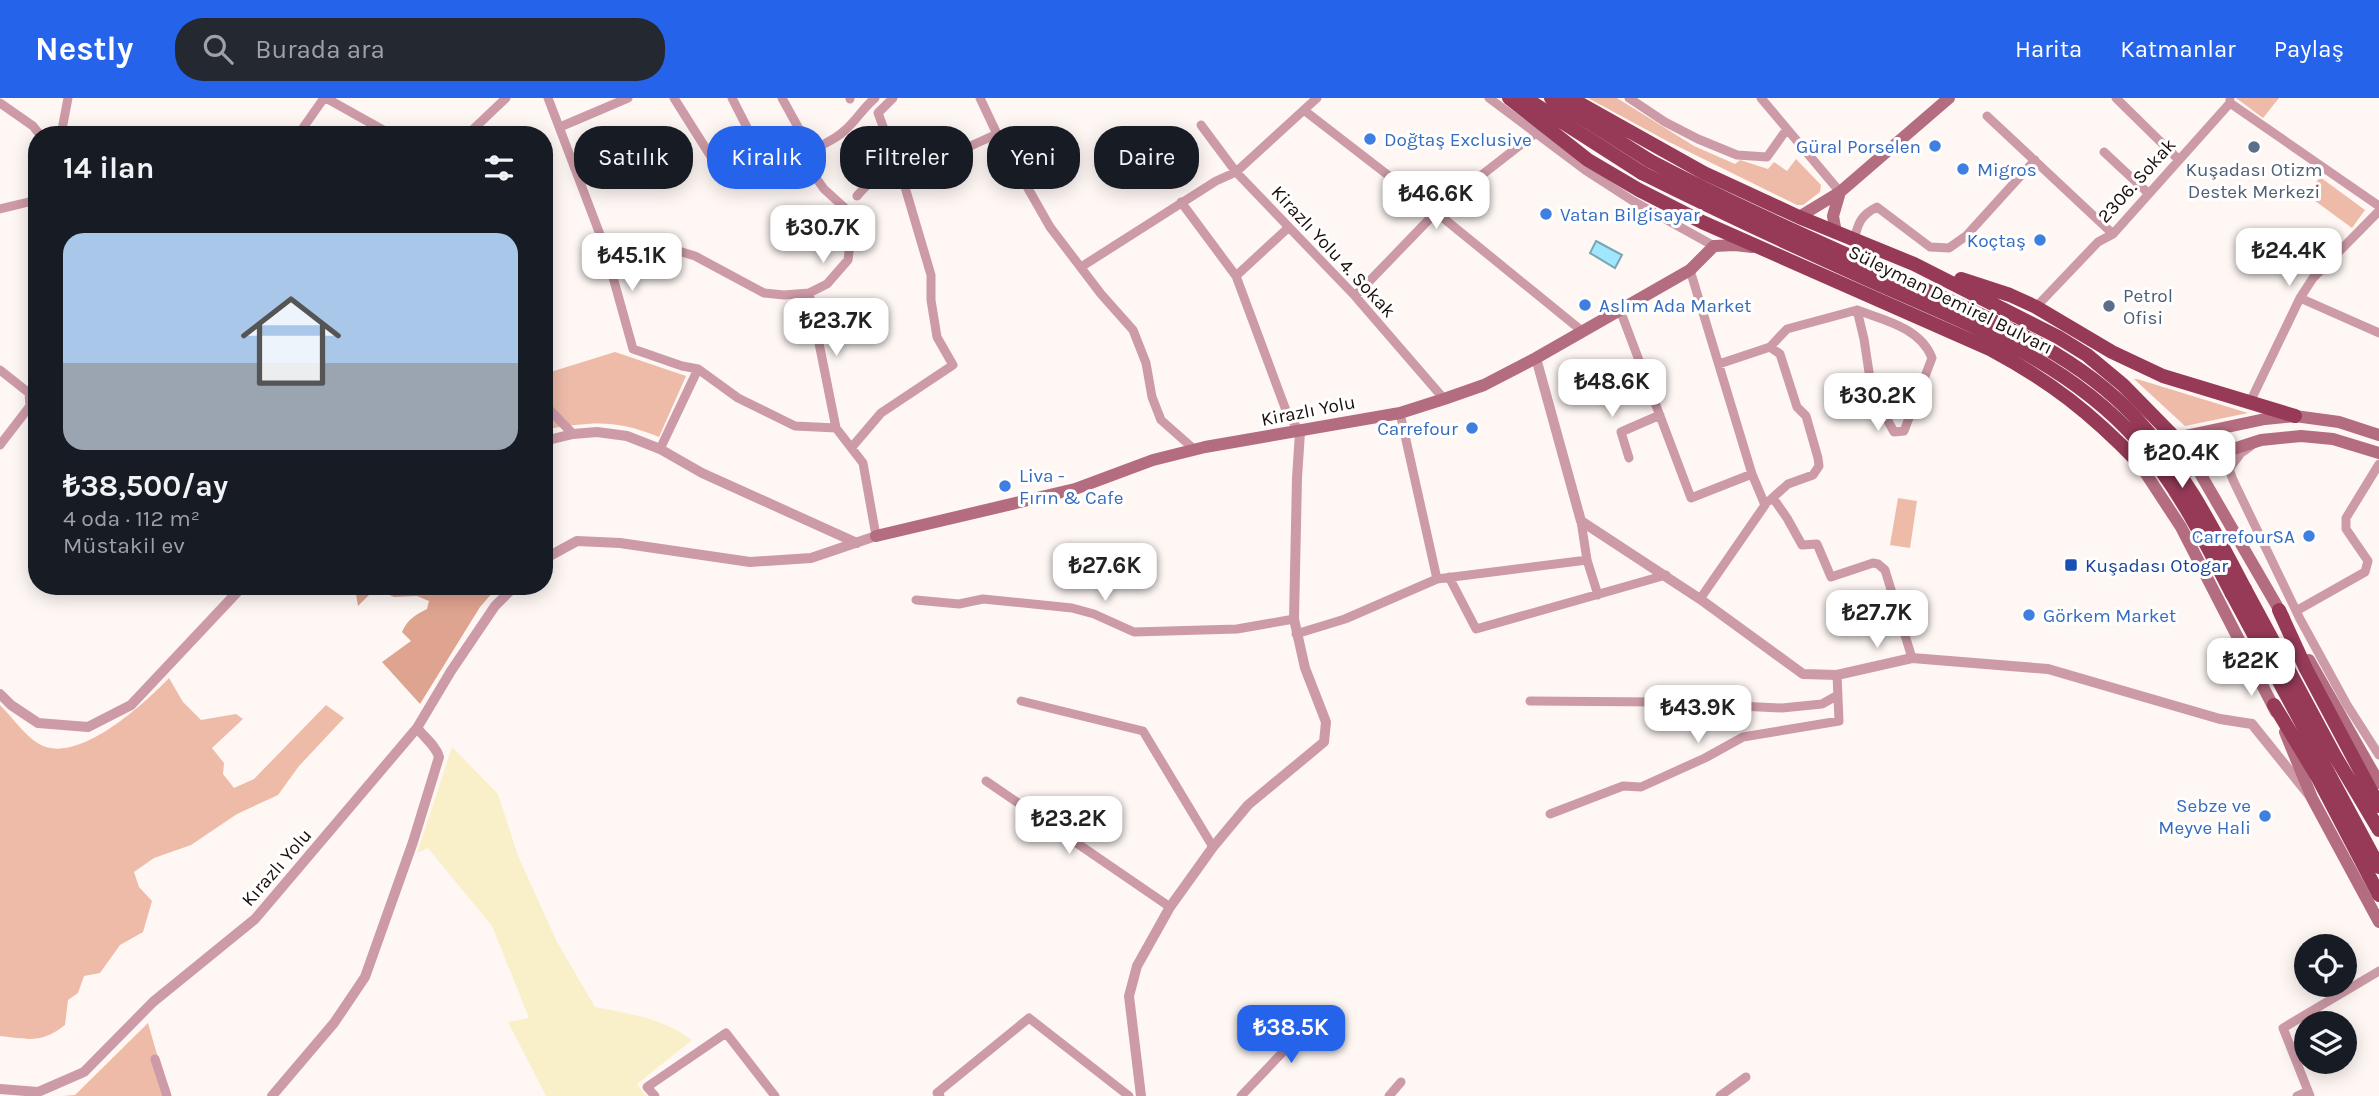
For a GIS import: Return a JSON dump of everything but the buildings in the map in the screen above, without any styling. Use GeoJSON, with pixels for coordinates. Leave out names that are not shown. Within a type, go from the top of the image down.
{"type":"FeatureCollection","features":[{"type":"Feature","properties":{"kind":"highway"},"geometry":{"type":"LineString","coordinates":[[1509,98],[1539,130],[1702,222],[1990,349],[2029,370],[2059,389],[2095,418],[2138,463]]}},
{"type":"Feature","properties":{"kind":"highway","name":"Süleyman Demirel Bulvarı"},"geometry":{"type":"LineString","coordinates":[[1525,98],[1738,221],[1976,328],[2035,358],[2068,379],[2136,439],[2165,474],[2239,591],[2379,830]]}},
{"type":"Feature","properties":{"kind":"highway","name":"Süleyman Demirel Bulvarı"},"geometry":{"type":"LineString","coordinates":[[1551,98],[1646,167]]}},
{"type":"Feature","properties":{"kind":"highway"},"geometry":{"type":"LineString","coordinates":[[1570,98],[1694,167],[1798,217],[1914,264],[2010,295],[2134,363],[2164,376],[2295,416]]}},
{"type":"Feature","properties":{"kind":"highway"},"geometry":{"type":"LineString","coordinates":[[1914,264],[2058,337],[2087,355],[2123,385],[2175,438]]}},
{"type":"Feature","properties":{"kind":"highway"},"geometry":{"type":"LineString","coordinates":[[2095,418],[2109,419],[2122,410],[2126,402],[2123,385]]}},
{"type":"Feature","properties":{"kind":"highway","name":"Süleyman Demirel Bulvarı"},"geometry":{"type":"LineString","coordinates":[[2239,591],[2379,867]]}},
{"type":"Feature","properties":{"kind":"highway"},"geometry":{"type":"LineString","coordinates":[[2279,610],[2306,668],[2379,806]]}},
{"type":"Feature","properties":{"kind":"highway"},"geometry":{"type":"LineString","coordinates":[[2274,705],[2318,778],[2379,895]]}},
{"type":"Feature","properties":{"kind":"main road"},"geometry":{"type":"LineString","coordinates":[[1798,217],[1840,192],[1949,98]]}},
{"type":"Feature","properties":{"kind":"main road"},"geometry":{"type":"LineString","coordinates":[[1836,233],[1833,216],[1840,192]]}},
{"type":"Feature","properties":{"kind":"main road"},"geometry":{"type":"LineString","coordinates":[[1702,222],[1713,231],[1714,246],[1735,245],[1765,249]]}},
{"type":"Feature","properties":{"kind":"main road","name":"Kirazlı Yolu"},"geometry":{"type":"LineString","coordinates":[[876,536],[1075,489],[1153,460],[1400,413],[1444,399],[1484,385],[1536,358],[1690,270],[1714,246]]}},
{"type":"Feature","properties":{"kind":"main road"},"geometry":{"type":"LineString","coordinates":[[2379,435],[2339,422],[2295,416],[2265,419],[2153,445],[2138,463],[2181,527],[2274,705],[2312,798],[2379,922]]}},
{"type":"Feature","properties":{"kind":"main road"},"geometry":{"type":"LineString","coordinates":[[2155,488],[2175,475],[2197,468],[2235,448],[2261,440],[2301,436],[2333,439],[2379,453]]}},
{"type":"Feature","properties":{"kind":"main road"},"geometry":{"type":"LineString","coordinates":[[2175,438],[2213,495],[2379,783]]}},
{"type":"Feature","properties":{"kind":"main road"},"geometry":{"type":"LineString","coordinates":[[2213,495],[2210,475],[2216,464],[2235,448]]}},
{"type":"Feature","properties":{"kind":"street"},"geometry":{"type":"LineString","coordinates":[[63,126],[68,98]]}},
{"type":"Feature","properties":{"kind":"street"},"geometry":{"type":"LineString","coordinates":[[305,126],[325,98],[376,126]]}},
{"type":"Feature","properties":{"kind":"street"},"geometry":{"type":"LineString","coordinates":[[476,126],[506,98]]}},
{"type":"Feature","properties":{"kind":"street"},"geometry":{"type":"LineString","coordinates":[[548,98],[604,245],[634,349],[698,369],[738,398],[795,426],[836,428]]}},
{"type":"Feature","properties":{"kind":"street"},"geometry":{"type":"LineString","coordinates":[[560,127],[628,98]]}},
{"type":"Feature","properties":{"kind":"street"},"geometry":{"type":"LineString","coordinates":[[674,98],[707,150]]}},
{"type":"Feature","properties":{"kind":"street"},"geometry":{"type":"LineString","coordinates":[[732,98],[746,126]]}},
{"type":"Feature","properties":{"kind":"street"},"geometry":{"type":"LineString","coordinates":[[782,98],[797,126]]}},
{"type":"Feature","properties":{"kind":"street"},"geometry":{"type":"LineString","coordinates":[[604,245],[645,245],[672,249],[695,256],[764,293],[809,293],[827,284],[848,260],[851,237],[846,209],[824,189],[804,161],[808,153],[844,132],[875,98]]}},
{"type":"Feature","properties":{"kind":"street"},"geometry":{"type":"LineString","coordinates":[[883,126],[878,113],[893,98]]}},
{"type":"Feature","properties":{"kind":"street"},"geometry":{"type":"LineString","coordinates":[[980,98],[993,126]]}},
{"type":"Feature","properties":{"kind":"street"},"geometry":{"type":"LineString","coordinates":[[1081,267],[1181,202],[1236,172],[1317,98]]}},
{"type":"Feature","properties":{"kind":"street"},"geometry":{"type":"LineString","coordinates":[[1489,98],[1539,130],[1624,195],[1714,246]]}},
{"type":"Feature","properties":{"kind":"street"},"geometry":{"type":"LineString","coordinates":[[1629,98],[1665,122],[1737,155],[1767,157],[1787,129]]}},
{"type":"Feature","properties":{"kind":"street"},"geometry":{"type":"LineString","coordinates":[[1761,98],[1840,192]]}},
{"type":"Feature","properties":{"kind":"street"},"geometry":{"type":"LineString","coordinates":[[2116,98],[2178,159]]}},
{"type":"Feature","properties":{"kind":"street"},"geometry":{"type":"LineString","coordinates":[[2230,100],[2379,208],[2313,278],[2300,298],[2250,402]]}},
{"type":"Feature","properties":{"kind":"street","name":"2306. Sokak"},"geometry":{"type":"LineString","coordinates":[[2036,307],[2098,242],[2113,234],[2230,100]]}},
{"type":"Feature","properties":{"kind":"street"},"geometry":{"type":"LineString","coordinates":[[0,103],[32,126]]}},
{"type":"Feature","properties":{"kind":"street"},"geometry":{"type":"LineString","coordinates":[[1305,111],[1437,213],[1582,331]]}},
{"type":"Feature","properties":{"kind":"street"},"geometry":{"type":"LineString","coordinates":[[1987,116],[2113,234]]}},
{"type":"Feature","properties":{"kind":"street","name":"Kirazlı Yolu 4. Sokak"},"geometry":{"type":"LineString","coordinates":[[1201,125],[1236,172],[1355,296],[1444,399]]}},
{"type":"Feature","properties":{"kind":"street"},"geometry":{"type":"LineString","coordinates":[[1355,296],[1442,206],[1539,130]]}},
{"type":"Feature","properties":{"kind":"street"},"geometry":{"type":"LineString","coordinates":[[2104,152],[2148,193]]}},
{"type":"Feature","properties":{"kind":"street"},"geometry":{"type":"LineString","coordinates":[[1853,240],[1864,213],[1877,207],[1930,247],[1949,248],[1966,236],[2035,160]]}},
{"type":"Feature","properties":{"kind":"street"},"geometry":{"type":"LineString","coordinates":[[857,196],[863,189]]}},
{"type":"Feature","properties":{"kind":"street"},"geometry":{"type":"LineString","coordinates":[[852,447],[881,413],[953,365],[937,337],[931,300],[931,275],[906,189]]}},
{"type":"Feature","properties":{"kind":"street"},"geometry":{"type":"LineString","coordinates":[[1028,189],[1050,227],[1133,330],[1146,363],[1152,397],[1161,420],[1195,450]]}},
{"type":"Feature","properties":{"kind":"street"},"geometry":{"type":"LineString","coordinates":[[0,209],[28,202]]}},
{"type":"Feature","properties":{"kind":"street"},"geometry":{"type":"LineString","coordinates":[[1140,1096],[1129,996],[1137,966],[1170,907],[1213,847],[1248,805],[1324,742],[1326,722],[1305,668],[1294,619],[1300,432],[1287,413],[1236,276],[1181,202]]}},
{"type":"Feature","properties":{"kind":"street"},"geometry":{"type":"LineString","coordinates":[[1236,276],[1289,227]]}},
{"type":"Feature","properties":{"kind":"street"},"geometry":{"type":"LineString","coordinates":[[1690,270],[1752,474],[1765,505]]}},
{"type":"Feature","properties":{"kind":"street"},"geometry":{"type":"LineString","coordinates":[[553,554],[577,541],[620,544],[750,562],[811,558],[876,536],[863,463],[836,428],[809,293]]}},
{"type":"Feature","properties":{"kind":"street"},"geometry":{"type":"LineString","coordinates":[[2300,298],[2379,333]]}},
{"type":"Feature","properties":{"kind":"street"},"geometry":{"type":"LineString","coordinates":[[1620,310],[1691,498],[1752,474]]}},
{"type":"Feature","properties":{"kind":"street"},"geometry":{"type":"LineString","coordinates":[[1719,364],[1770,347],[1787,329],[1857,310],[1906,329],[1928,347],[1932,358],[1905,431],[1894,432],[1872,392],[1857,310]]}},
{"type":"Feature","properties":{"kind":"street"},"geometry":{"type":"LineString","coordinates":[[1700,599],[1765,505],[1788,484],[1813,475],[1819,466],[1806,416],[1797,407],[1780,354],[1770,347]]}},
{"type":"Feature","properties":{"kind":"street"},"geometry":{"type":"LineString","coordinates":[[1536,358],[1581,521],[1587,560],[1598,595]]}},
{"type":"Feature","properties":{"kind":"street"},"geometry":{"type":"LineString","coordinates":[[660,449],[698,369]]}},
{"type":"Feature","properties":{"kind":"street"},"geometry":{"type":"LineString","coordinates":[[0,370],[28,392]]}},
{"type":"Feature","properties":{"kind":"street"},"geometry":{"type":"LineString","coordinates":[[0,445],[28,408]]}},
{"type":"Feature","properties":{"kind":"street"},"geometry":{"type":"LineString","coordinates":[[553,413],[573,434]]}},
{"type":"Feature","properties":{"kind":"street"},"geometry":{"type":"LineString","coordinates":[[1400,413],[1437,579]]}},
{"type":"Feature","properties":{"kind":"street"},"geometry":{"type":"LineString","coordinates":[[1629,458],[1621,432],[1660,415]]}},
{"type":"Feature","properties":{"kind":"street"},"geometry":{"type":"LineString","coordinates":[[553,440],[597,432],[627,436],[660,449],[702,473],[857,543]]}},
{"type":"Feature","properties":{"kind":"street"},"geometry":{"type":"LineString","coordinates":[[2261,440],[2241,453],[2229,470],[2296,611],[2347,705],[2379,755]]}},
{"type":"Feature","properties":{"kind":"street"},"geometry":{"type":"LineString","coordinates":[[2296,611],[2365,572],[2368,561],[2346,529],[2346,518],[2379,464]]}},
{"type":"Feature","properties":{"kind":"street"},"geometry":{"type":"LineString","coordinates":[[1773,498],[1802,545],[1817,544],[1831,577],[1873,563],[1885,570],[1912,658]]}},
{"type":"Feature","properties":{"kind":"street"},"geometry":{"type":"LineString","coordinates":[[1581,521],[1666,575],[1803,674],[1837,675],[1912,658],[2048,669],[2220,719],[2252,724],[2312,798]]}},
{"type":"Feature","properties":{"kind":"street"},"geometry":{"type":"LineString","coordinates":[[1296,634],[1345,619],[1437,579],[1587,560]]}},
{"type":"Feature","properties":{"kind":"street"},"geometry":{"type":"LineString","coordinates":[[1449,577],[1476,629],[1666,575]]}},
{"type":"Feature","properties":{"kind":"street"},"geometry":{"type":"LineString","coordinates":[[0,694],[38,723],[88,727],[131,705],[235,595]]}},
{"type":"Feature","properties":{"kind":"street","name":"Kırazlı Yolu"},"geometry":{"type":"LineString","coordinates":[[0,1089],[38,1092],[85,1072],[153,1002],[255,919],[417,728],[451,671],[495,606],[506,595]]}},
{"type":"Feature","properties":{"kind":"street"},"geometry":{"type":"LineString","coordinates":[[916,600],[958,604],[984,599],[1072,608],[1094,614],[1134,632],[1237,629],[1294,619]]}},
{"type":"Feature","properties":{"kind":"street"},"geometry":{"type":"LineString","coordinates":[[1550,814],[1623,786],[1640,787],[1705,758],[1743,737],[1839,721],[1837,675]]}},
{"type":"Feature","properties":{"kind":"street"},"geometry":{"type":"LineString","coordinates":[[1530,701],[1657,702],[1782,708],[1822,704],[1838,695]]}},
{"type":"Feature","properties":{"kind":"street"},"geometry":{"type":"LineString","coordinates":[[1021,701],[1143,731],[1213,847]]}},
{"type":"Feature","properties":{"kind":"street"},"geometry":{"type":"LineString","coordinates":[[272,1096],[334,1023],[365,977],[413,842],[439,757],[437,750],[417,728]]}},
{"type":"Feature","properties":{"kind":"street"},"geometry":{"type":"LineString","coordinates":[[986,781],[1170,907]]}},
{"type":"Feature","properties":{"kind":"street"},"geometry":{"type":"LineString","coordinates":[[2297,1096],[2309,1094],[2283,1027],[2379,971]]}},
{"type":"Feature","properties":{"kind":"street"},"geometry":{"type":"LineString","coordinates":[[1241,1096],[1320,1013]]}},
{"type":"Feature","properties":{"kind":"street"},"geometry":{"type":"LineString","coordinates":[[940,1096],[937,1093],[1028,1018],[1129,1096]]}},
{"type":"Feature","properties":{"kind":"street"},"geometry":{"type":"LineString","coordinates":[[655,1096],[647,1087],[726,1032],[775,1096]]}},
{"type":"Feature","properties":{"kind":"street"},"geometry":{"type":"LineString","coordinates":[[155,1059],[167,1096]]}},
{"type":"Feature","properties":{"kind":"street"},"geometry":{"type":"LineString","coordinates":[[1720,1096],[1746,1077]]}},
{"type":"Feature","properties":{"kind":"street"},"geometry":{"type":"LineString","coordinates":[[1389,1096],[1401,1082]]}},
{"type":"Feature","properties":{"kind":"shaded area"},"geometry":{"type":"Polygon","coordinates":[[[1588,98],[1617,98],[1694,146],[1735,164],[1740,160],[1768,169],[1774,162],[1787,171],[1796,159],[1821,185],[1820,192],[1803,205],[1797,205],[1667,141],[1588,98]]]}},
{"type":"Feature","properties":{"kind":"shaded area"},"geometry":{"type":"Polygon","coordinates":[[[2236,98],[2279,98],[2263,118],[2236,98]]]}},
{"type":"Feature","properties":{"kind":"shaded area"},"geometry":{"type":"Polygon","coordinates":[[[2320,177],[2365,210],[2352,228],[2307,195],[2320,177]]]}},
{"type":"Feature","properties":{"kind":"shaded area"},"geometry":{"type":"Polygon","coordinates":[[[615,352],[686,376],[659,437],[629,427],[604,424],[553,428],[553,371],[615,352]]]}},
{"type":"Feature","properties":{"kind":"shaded area"},"geometry":{"type":"Polygon","coordinates":[[[2134,379],[2137,379],[2248,413],[2185,426],[2134,379]]]}},
{"type":"Feature","properties":{"kind":"shaded area"},"geometry":{"type":"Polygon","coordinates":[[[1898,498],[1917,501],[1910,548],[1890,545],[1898,498]]]}},
{"type":"Feature","properties":{"kind":"shaded area"},"geometry":{"type":"Polygon","coordinates":[[[356,595],[369,595],[358,606],[356,595]]]}},
{"type":"Feature","properties":{"kind":"shaded area"},"geometry":{"type":"Polygon","coordinates":[[[389,595],[490,595],[480,607],[420,704],[382,662],[411,641],[402,632],[412,618],[427,609],[429,601],[417,596],[389,595]]]}},
{"type":"Feature","properties":{"kind":"shaded area"},"geometry":{"type":"Polygon","coordinates":[[[169,678],[183,702],[201,720],[236,714],[243,719],[212,748],[224,763],[223,774],[234,788],[254,779],[326,705],[344,718],[299,766],[278,795],[237,814],[191,845],[154,858],[134,872],[139,887],[152,901],[143,932],[120,945],[100,973],[84,976],[78,993],[68,1000],[65,1025],[41,1038],[0,1036],[0,705],[39,744],[54,749],[72,747],[109,729],[169,678]]]}},
{"type":"Feature","properties":{"kind":"shaded area"},"geometry":{"type":"Polygon","coordinates":[[[148,1023],[169,1096],[63,1096],[75,1095],[148,1023]]]}},
{"type":"Feature","properties":{"kind":"sand"},"geometry":{"type":"Polygon","coordinates":[[[452,747],[498,794],[518,856],[557,942],[595,1007],[657,1022],[692,1040],[637,1084],[646,1096],[546,1096],[508,1022],[529,1018],[492,926],[428,848],[417,853],[452,747]]]}},
{"type":"Feature","properties":{"kind":"water"},"geometry":{"type":"Polygon","coordinates":[[[1596,241],[1622,255],[1615,268],[1590,253],[1596,241]]]}},
{"type":"Feature","properties":{"kind":"place","name":"Doğtaş Exclusive"},"geometry":{"type":"Point","coordinates":[1370,139]}},
{"type":"Feature","properties":{"kind":"place","name":"Güral Porselen"},"geometry":{"type":"Point","coordinates":[1935,146]}},
{"type":"Feature","properties":{"kind":"place","name":"Kuşadası Otizm Destek Merkezi"},"geometry":{"type":"Point","coordinates":[2254,147]}},
{"type":"Feature","properties":{"kind":"place","name":"Migros"},"geometry":{"type":"Point","coordinates":[1963,169]}},
{"type":"Feature","properties":{"kind":"place","name":"Vatan Bilgisayar"},"geometry":{"type":"Point","coordinates":[1546,214]}},
{"type":"Feature","properties":{"kind":"place","name":"Koçtaş"},"geometry":{"type":"Point","coordinates":[2040,240]}},
{"type":"Feature","properties":{"kind":"place","name":"Aslım Ada Market"},"geometry":{"type":"Point","coordinates":[1585,305]}},
{"type":"Feature","properties":{"kind":"place","name":"Petrol Ofisi"},"geometry":{"type":"Point","coordinates":[2109,306]}},
{"type":"Feature","properties":{"kind":"place","name":"Carrefour"},"geometry":{"type":"Point","coordinates":[1472,428]}},
{"type":"Feature","properties":{"kind":"place","name":"Liva - Fırın & Cafe"},"geometry":{"type":"Point","coordinates":[1005,486]}},
{"type":"Feature","properties":{"kind":"place","name":"CarrefourSA"},"geometry":{"type":"Point","coordinates":[2309,536]}},
{"type":"Feature","properties":{"kind":"place","name":"Kuşadası Otogar"},"geometry":{"type":"Point","coordinates":[2071,565]}},
{"type":"Feature","properties":{"kind":"place","name":"Görkem Market"},"geometry":{"type":"Point","coordinates":[2029,615]}},
{"type":"Feature","properties":{"kind":"place","name":"Sebze ve Meyve Hali"},"geometry":{"type":"Point","coordinates":[2265,816]}}]}
